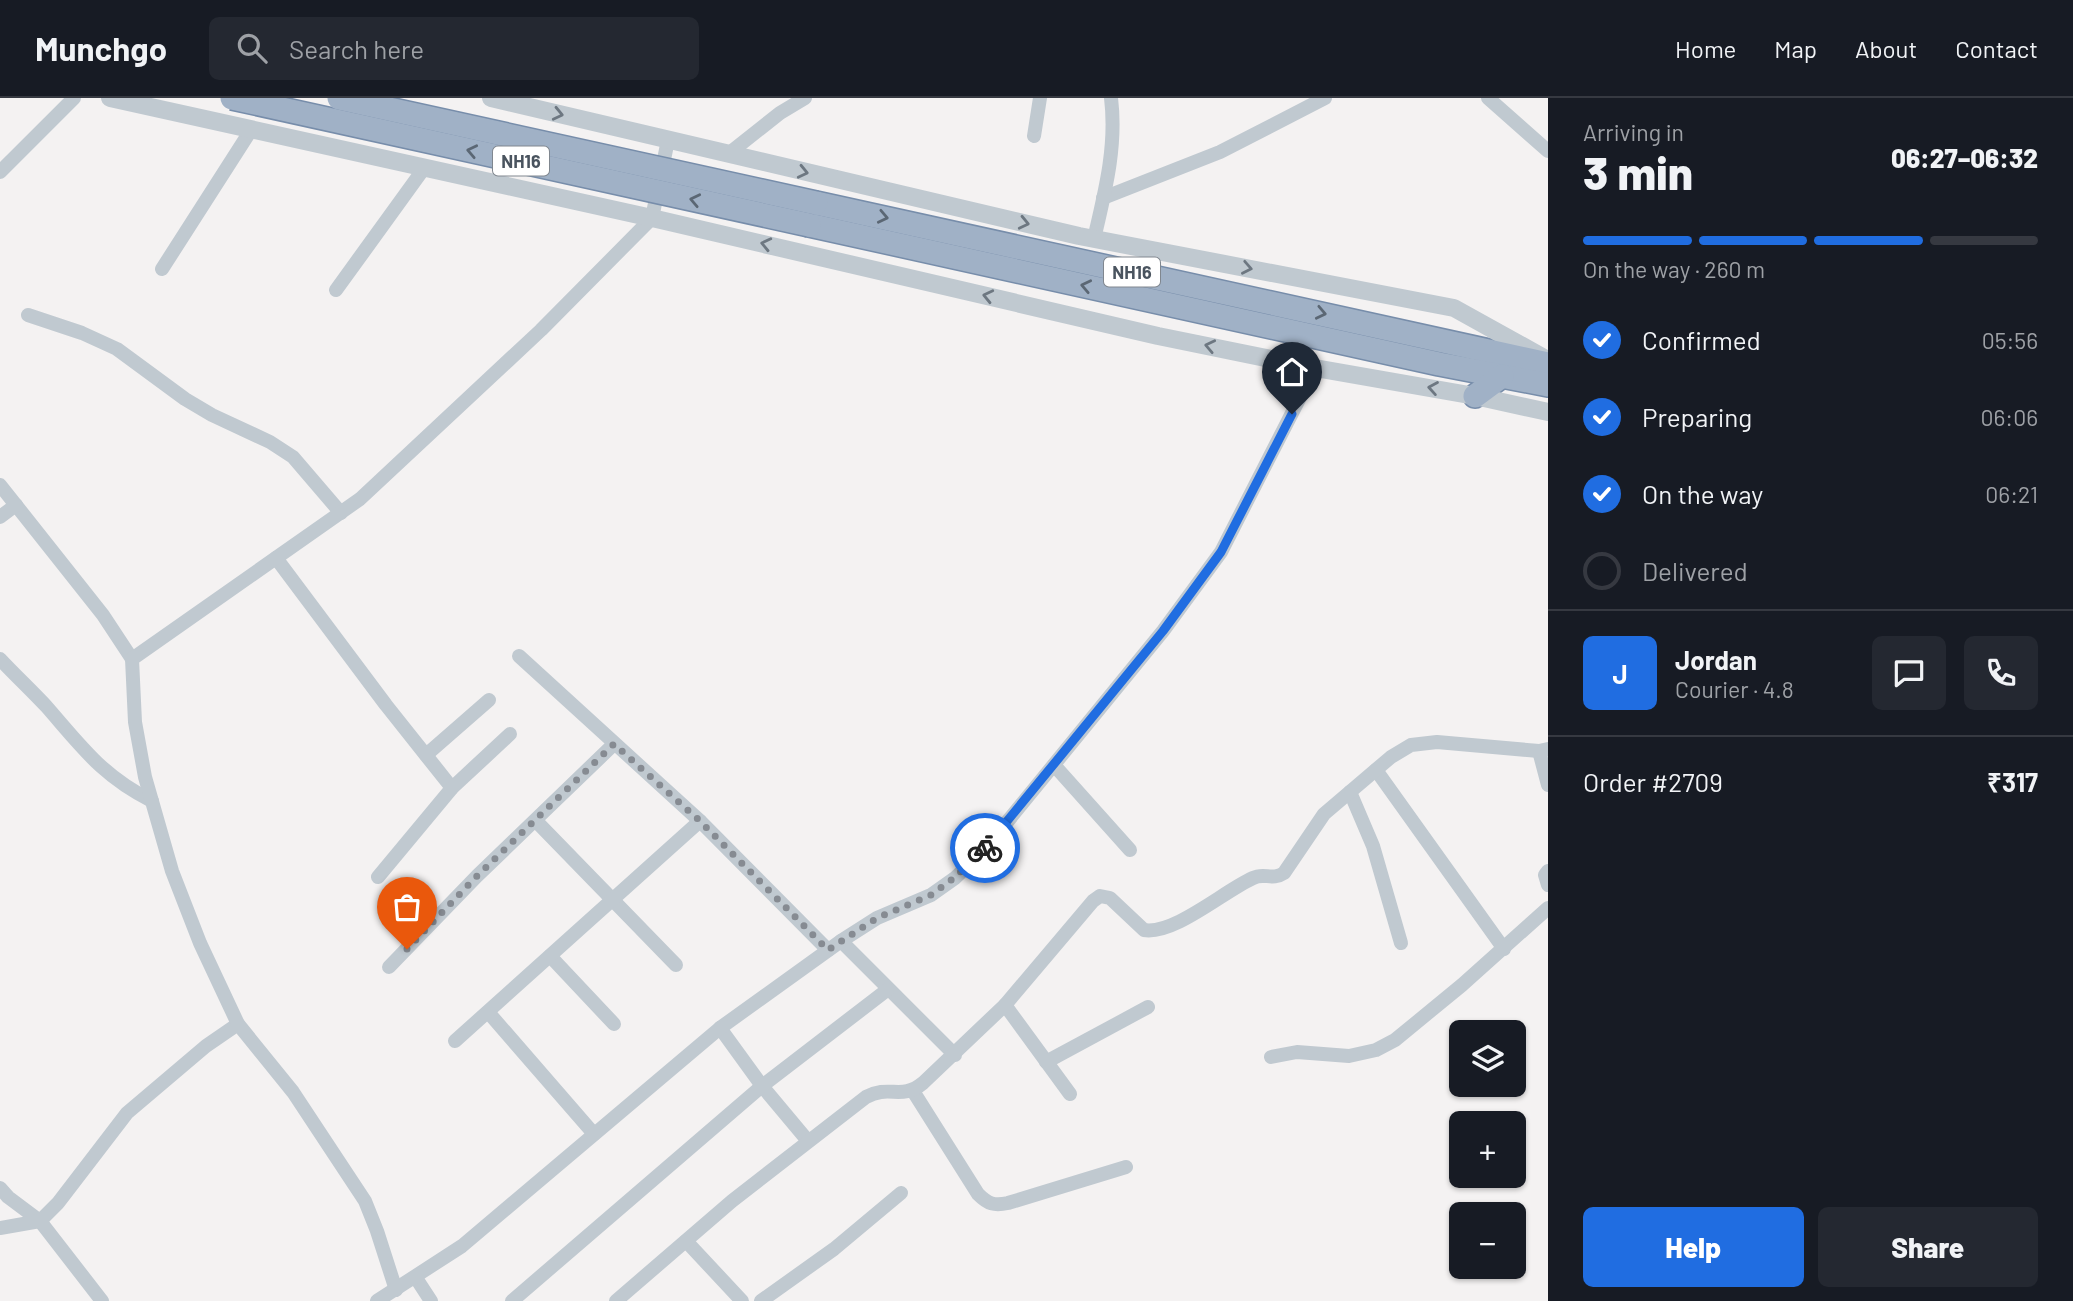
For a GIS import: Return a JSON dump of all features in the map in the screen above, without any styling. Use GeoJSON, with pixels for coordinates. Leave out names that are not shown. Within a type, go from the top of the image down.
{"type":"FeatureCollection","features":[{"type":"Feature","properties":{"kind":"highway","name":"NH16"},"geometry":{"type":"LineString","coordinates":[[232,98],[1548,385]]}},
{"type":"Feature","properties":{"kind":"highway","name":"NH16"},"geometry":{"type":"LineString","coordinates":[[339,98],[1548,362]]}},
{"type":"Feature","properties":{"kind":"highway"},"geometry":{"type":"LineString","coordinates":[[1475,396],[1502,376]]}},
{"type":"Feature","properties":{"kind":"street"},"geometry":{"type":"LineString","coordinates":[[0,172],[74,98]]}},
{"type":"Feature","properties":{"kind":"street"},"geometry":{"type":"LineString","coordinates":[[110,98],[652,218],[1158,336],[1548,412]]}},
{"type":"Feature","properties":{"kind":"street"},"geometry":{"type":"LineString","coordinates":[[491,98],[1094,239],[1454,308],[1548,362]]}},
{"type":"Feature","properties":{"kind":"street"},"geometry":{"type":"LineString","coordinates":[[727,155],[780,113],[805,98]]}},
{"type":"Feature","properties":{"kind":"street"},"geometry":{"type":"LineString","coordinates":[[1034,136],[1040,98]]}},
{"type":"Feature","properties":{"kind":"street"},"geometry":{"type":"LineString","coordinates":[[1094,239],[1110,171],[1114,120],[1111,98]]}},
{"type":"Feature","properties":{"kind":"street"},"geometry":{"type":"LineString","coordinates":[[1103,198],[1220,152],[1325,98]]}},
{"type":"Feature","properties":{"kind":"street"},"geometry":{"type":"LineString","coordinates":[[1488,98],[1548,151]]}},
{"type":"Feature","properties":{"kind":"street"},"geometry":{"type":"LineString","coordinates":[[162,269],[251,130]]}},
{"type":"Feature","properties":{"kind":"street"},"geometry":{"type":"LineString","coordinates":[[132,659],[360,499],[541,330],[652,218],[668,140]]}},
{"type":"Feature","properties":{"kind":"street"},"geometry":{"type":"LineString","coordinates":[[336,290],[425,167]]}},
{"type":"Feature","properties":{"kind":"street"},"geometry":{"type":"LineString","coordinates":[[28,315],[82,333],[117,349],[185,399],[270,442],[293,457],[341,513]]}},
{"type":"Feature","properties":{"kind":"street"},"geometry":{"type":"LineString","coordinates":[[377,1301],[462,1246],[720,1028],[877,918],[931,895],[985,849],[1163,631],[1221,552],[1315,368]]}},
{"type":"Feature","properties":{"kind":"street"},"geometry":{"type":"LineString","coordinates":[[0,485],[103,615],[132,659],[135,722],[145,777],[172,871],[200,943],[238,1024],[293,1092],[365,1201],[396,1290]]}},
{"type":"Feature","properties":{"kind":"street"},"geometry":{"type":"LineString","coordinates":[[0,517],[16,505]]}},
{"type":"Feature","properties":{"kind":"street"},"geometry":{"type":"LineString","coordinates":[[276,558],[452,788]]}},
{"type":"Feature","properties":{"kind":"street"},"geometry":{"type":"LineString","coordinates":[[519,656],[955,1055]]}},
{"type":"Feature","properties":{"kind":"street"},"geometry":{"type":"LineString","coordinates":[[0,659],[46,707],[78,746],[114,779],[152,801]]}},
{"type":"Feature","properties":{"kind":"street"},"geometry":{"type":"LineString","coordinates":[[426,755],[489,700]]}},
{"type":"Feature","properties":{"kind":"street"},"geometry":{"type":"LineString","coordinates":[[377,877],[452,788],[510,734]]}},
{"type":"Feature","properties":{"kind":"street"},"geometry":{"type":"LineString","coordinates":[[616,1301],[808,1141],[877,1091],[913,1091],[955,1055],[1005,1005],[1093,901],[1100,897],[1110,898],[1143,930],[1164,929],[1254,877],[1261,875],[1270,878],[1284,873],[1324,814],[1391,757],[1411,745],[1437,742],[1543,750],[1548,785]]}},
{"type":"Feature","properties":{"kind":"street"},"geometry":{"type":"LineString","coordinates":[[389,967],[477,876],[614,744]]}},
{"type":"Feature","properties":{"kind":"street"},"geometry":{"type":"LineString","coordinates":[[1054,765],[1130,850]]}},
{"type":"Feature","properties":{"kind":"street"},"geometry":{"type":"LineString","coordinates":[[1376,770],[1504,948]]}},
{"type":"Feature","properties":{"kind":"street"},"geometry":{"type":"LineString","coordinates":[[1350,792],[1373,845],[1401,943]]}},
{"type":"Feature","properties":{"kind":"street"},"geometry":{"type":"LineString","coordinates":[[536,821],[676,965]]}},
{"type":"Feature","properties":{"kind":"street"},"geometry":{"type":"LineString","coordinates":[[456,1041],[700,821]]}},
{"type":"Feature","properties":{"kind":"street"},"geometry":{"type":"LineString","coordinates":[[1548,871],[1545,875],[1548,885]]}},
{"type":"Feature","properties":{"kind":"street"},"geometry":{"type":"LineString","coordinates":[[1271,1058],[1297,1052],[1349,1056],[1376,1050],[1395,1040],[1548,908]]}},
{"type":"Feature","properties":{"kind":"street"},"geometry":{"type":"LineString","coordinates":[[550,956],[614,1024]]}},
{"type":"Feature","properties":{"kind":"street"},"geometry":{"type":"LineString","coordinates":[[512,1301],[762,1086],[887,990]]}},
{"type":"Feature","properties":{"kind":"street"},"geometry":{"type":"LineString","coordinates":[[1005,1005],[1070,1094]]}},
{"type":"Feature","properties":{"kind":"street"},"geometry":{"type":"LineString","coordinates":[[1046,1062],[1148,1007]]}},
{"type":"Feature","properties":{"kind":"street"},"geometry":{"type":"LineString","coordinates":[[488,1012],[594,1134]]}},
{"type":"Feature","properties":{"kind":"street"},"geometry":{"type":"LineString","coordinates":[[0,1228],[40,1220],[67,1192],[127,1113],[206,1046],[238,1024]]}},
{"type":"Feature","properties":{"kind":"street"},"geometry":{"type":"LineString","coordinates":[[720,1028],[762,1086],[808,1141]]}},
{"type":"Feature","properties":{"kind":"street"},"geometry":{"type":"LineString","coordinates":[[913,1091],[986,1203],[1008,1203],[1126,1167]]}},
{"type":"Feature","properties":{"kind":"street"},"geometry":{"type":"LineString","coordinates":[[0,1188],[40,1220],[102,1301]]}},
{"type":"Feature","properties":{"kind":"street"},"geometry":{"type":"LineString","coordinates":[[761,1301],[834,1248],[901,1194]]}},
{"type":"Feature","properties":{"kind":"street"},"geometry":{"type":"LineString","coordinates":[[686,1241],[742,1301]]}},
{"type":"Feature","properties":{"kind":"street"},"geometry":{"type":"LineString","coordinates":[[416,1278],[431,1301]]}},
{"type":"Feature","properties":{"kind":"way so far"},"geometry":{"type":"LineString","coordinates":[[407,949],[477,876],[614,744],[700,821],[828,950],[877,918],[931,895],[954,878],[985,848]]}},
{"type":"Feature","properties":{"kind":"route"},"geometry":{"type":"LineString","coordinates":[[985,848],[1163,631],[1221,552],[1292,414]]}}]}
